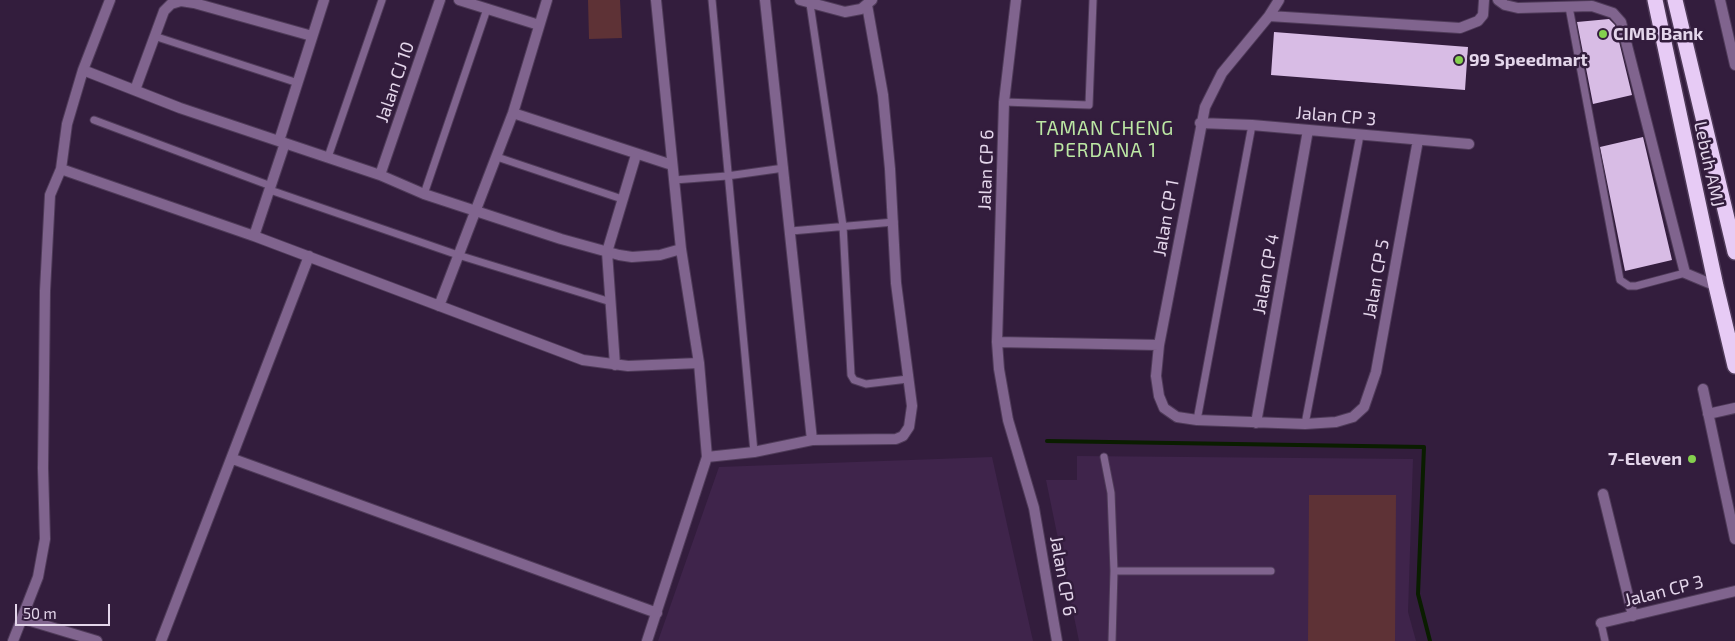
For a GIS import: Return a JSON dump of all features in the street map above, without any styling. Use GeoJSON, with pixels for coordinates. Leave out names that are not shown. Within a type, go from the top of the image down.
{"type":"FeatureCollection","features":[{"type":"Feature","properties":{"kind":"highway"},"geometry":{"type":"LineString","coordinates":[[1649,0],[1662,30]]}},
{"type":"Feature","properties":{"kind":"highway","name":"Lebuh AMJ"},"geometry":{"type":"LineString","coordinates":[[1655,0],[1735,366]]}},
{"type":"Feature","properties":{"kind":"highway","name":"Lebuh AMJ"},"geometry":{"type":"LineString","coordinates":[[1677,0],[1681,26],[1735,252]]}},
{"type":"Feature","properties":{"kind":"street"},"geometry":{"type":"LineString","coordinates":[[13,641],[24,619],[38,577],[45,539],[43,468],[50,195],[61,169],[67,124],[83,70],[110,0]]}},
{"type":"Feature","properties":{"kind":"street"},"geometry":{"type":"LineString","coordinates":[[254,236],[271,188],[298,83],[324,0]]}},
{"type":"Feature","properties":{"kind":"street","name":"Jalan CJ 10"},"geometry":{"type":"LineString","coordinates":[[380,175],[440,0]]}},
{"type":"Feature","properties":{"kind":"street"},"geometry":{"type":"LineString","coordinates":[[459,0],[539,25]]}},
{"type":"Feature","properties":{"kind":"street"},"geometry":{"type":"LineString","coordinates":[[439,306],[513,113],[547,0]]}},
{"type":"Feature","properties":{"kind":"street"},"geometry":{"type":"LineString","coordinates":[[647,641],[707,457],[699,363],[681,249],[656,0]]}},
{"type":"Feature","properties":{"kind":"street"},"geometry":{"type":"LineString","coordinates":[[765,0],[812,440]]}},
{"type":"Feature","properties":{"kind":"street","name":"Jalan CP 6"},"geometry":{"type":"LineString","coordinates":[[1016,0],[1004,102],[998,342],[1003,396],[1034,508],[1057,641]]}},
{"type":"Feature","properties":{"kind":"street","name":"Jalan CP 1"},"geometry":{"type":"LineString","coordinates":[[1278,0],[1269,16],[1212,88],[1200,123],[1159,345],[1156,376],[1159,396],[1164,408],[1177,417],[1197,420],[1305,424],[1336,422],[1353,417]]}},
{"type":"Feature","properties":{"kind":"street"},"geometry":{"type":"LineString","coordinates":[[1269,16],[1460,28],[1478,21],[1483,15],[1484,0]]}},
{"type":"Feature","properties":{"kind":"street"},"geometry":{"type":"LineString","coordinates":[[1498,0],[1505,5],[1518,8],[1592,6],[1604,8],[1614,13],[1621,22],[1685,272],[1716,286]]}},
{"type":"Feature","properties":{"kind":"street"},"geometry":{"type":"LineString","coordinates":[[1720,0],[1735,65]]}},
{"type":"Feature","properties":{"kind":"street"},"geometry":{"type":"LineString","coordinates":[[135,90],[164,11],[171,4],[181,1],[194,3],[312,36]]}},
{"type":"Feature","properties":{"kind":"street"},"geometry":{"type":"LineString","coordinates":[[707,457],[754,452],[812,440],[896,439],[903,436],[909,427],[911,418],[896,283],[894,222],[882,95],[870,3],[855,12],[844,12],[805,2]]}},
{"type":"Feature","properties":{"kind":"street"},"geometry":{"type":"LineString","coordinates":[[83,70],[282,142],[380,175],[424,194],[607,252],[632,257],[681,249]]}},
{"type":"Feature","properties":{"kind":"street"},"geometry":{"type":"LineString","coordinates":[[513,113],[672,166]]}},
{"type":"Feature","properties":{"kind":"street","name":"Jalan CP 3"},"geometry":{"type":"LineString","coordinates":[[1200,123],[1252,125],[1469,144]]}},
{"type":"Feature","properties":{"kind":"street","name":"Jalan CP 4"},"geometry":{"type":"LineString","coordinates":[[1256,423],[1308,130]]}},
{"type":"Feature","properties":{"kind":"street","name":"Jalan CP 5"},"geometry":{"type":"LineString","coordinates":[[1353,417],[1364,407],[1373,381],[1418,140]]}},
{"type":"Feature","properties":{"kind":"street"},"geometry":{"type":"LineString","coordinates":[[615,365],[607,252],[636,155]]}},
{"type":"Feature","properties":{"kind":"street"},"geometry":{"type":"LineString","coordinates":[[61,169],[309,256],[583,360],[615,365],[642,366],[699,363]]}},
{"type":"Feature","properties":{"kind":"street"},"geometry":{"type":"LineString","coordinates":[[161,641],[233,459],[309,256]]}},
{"type":"Feature","properties":{"kind":"street"},"geometry":{"type":"LineString","coordinates":[[998,342],[1159,345]]}},
{"type":"Feature","properties":{"kind":"street"},"geometry":{"type":"LineString","coordinates":[[1703,389],[1735,539]]}},
{"type":"Feature","properties":{"kind":"street"},"geometry":{"type":"LineString","coordinates":[[1708,414],[1735,408]]}},
{"type":"Feature","properties":{"kind":"street"},"geometry":{"type":"LineString","coordinates":[[233,459],[656,613]]}},
{"type":"Feature","properties":{"kind":"street"},"geometry":{"type":"LineString","coordinates":[[1603,494],[1633,616]]}},
{"type":"Feature","properties":{"kind":"street","name":"Jalan CP 3"},"geometry":{"type":"LineString","coordinates":[[1601,624],[1735,591]]}},
{"type":"Feature","properties":{"kind":"street"},"geometry":{"type":"LineString","coordinates":[[24,619],[98,641]]}},
{"type":"Feature","properties":{"kind":"lane"},"geometry":{"type":"LineString","coordinates":[[328,157],[382,0]]}},
{"type":"Feature","properties":{"kind":"lane"},"geometry":{"type":"LineString","coordinates":[[712,0],[754,452]]}},
{"type":"Feature","properties":{"kind":"lane"},"geometry":{"type":"LineString","coordinates":[[1004,102],[1089,105],[1093,0]]}},
{"type":"Feature","properties":{"kind":"lane"},"geometry":{"type":"LineString","coordinates":[[805,2],[843,226],[851,375],[854,380],[866,384],[908,379]]}},
{"type":"Feature","properties":{"kind":"lane"},"geometry":{"type":"LineString","coordinates":[[1569,8],[1620,280],[1624,284],[1636,286],[1685,272]]}},
{"type":"Feature","properties":{"kind":"lane"},"geometry":{"type":"LineString","coordinates":[[424,194],[487,9]]}},
{"type":"Feature","properties":{"kind":"lane"},"geometry":{"type":"LineString","coordinates":[[154,36],[298,83]]}},
{"type":"Feature","properties":{"kind":"lane"},"geometry":{"type":"LineString","coordinates":[[94,120],[271,188],[458,255],[611,302]]}},
{"type":"Feature","properties":{"kind":"lane"},"geometry":{"type":"LineString","coordinates":[[1197,420],[1252,125]]}},
{"type":"Feature","properties":{"kind":"lane"},"geometry":{"type":"LineString","coordinates":[[1305,424],[1360,135]]}},
{"type":"Feature","properties":{"kind":"lane"},"geometry":{"type":"LineString","coordinates":[[497,157],[622,199]]}},
{"type":"Feature","properties":{"kind":"lane"},"geometry":{"type":"LineString","coordinates":[[674,180],[728,176],[784,168]]}},
{"type":"Feature","properties":{"kind":"lane"},"geometry":{"type":"LineString","coordinates":[[791,231],[894,222]]}},
{"type":"Feature","properties":{"kind":"lane"},"geometry":{"type":"LineString","coordinates":[[1104,457],[1111,493],[1114,571],[1112,641]]}},
{"type":"Feature","properties":{"kind":"lane"},"geometry":{"type":"LineString","coordinates":[[1114,571],[1271,571]]}},
{"type":"Feature","properties":{"kind":"lane"},"geometry":{"type":"LineString","coordinates":[[1601,624],[1605,641]]}},
{"type":"Feature","properties":{"kind":"shaded area"},"geometry":{"type":"Polygon","coordinates":[[[588,0],[620,0],[622,38],[589,39],[588,0]]]}},
{"type":"Feature","properties":{"kind":"shaded area"},"geometry":{"type":"Polygon","coordinates":[[[1077,456],[1413,459],[1408,612],[1416,641],[1079,641],[1046,480],[1077,480],[1077,456]]]}},
{"type":"Feature","properties":{"kind":"shaded area"},"geometry":{"type":"Polygon","coordinates":[[[992,457],[1033,641],[658,641],[719,467],[992,457]]]}},
{"type":"Feature","properties":{"kind":"shaded area"},"geometry":{"type":"Polygon","coordinates":[[[1309,495],[1396,495],[1395,641],[1308,641],[1309,495]]]}},
{"type":"Feature","properties":{"kind":"building"},"geometry":{"type":"Polygon","coordinates":[[[1609,19],[1615,25],[1632,95],[1593,104],[1577,22],[1609,19]]]}},
{"type":"Feature","properties":{"kind":"building"},"geometry":{"type":"Polygon","coordinates":[[[1274,32],[1468,47],[1465,90],[1271,75],[1274,32]]]}},
{"type":"Feature","properties":{"kind":"building"},"geometry":{"type":"Polygon","coordinates":[[[1643,137],[1672,260],[1625,271],[1600,147],[1643,137]]]}},
{"type":"Feature","properties":{"kind":"waterway"},"geometry":{"type":"LineString","coordinates":[[1047,441],[1424,447],[1418,594],[1430,641]]}},
{"type":"Feature","properties":{"kind":"place","name":"CIMB Bank"},"geometry":{"type":"Point","coordinates":[1603,34]}},
{"type":"Feature","properties":{"kind":"place","name":"99 Speedmart"},"geometry":{"type":"Point","coordinates":[1459,60]}},
{"type":"Feature","properties":{"kind":"place","name":"7-Eleven"},"geometry":{"type":"Point","coordinates":[1692,459]}},
{"type":"Feature","properties":{"kind":"district","name":"TAMAN CHENG PERDANA 1"},"geometry":{"type":"Point","coordinates":[1105,140]}}]}
